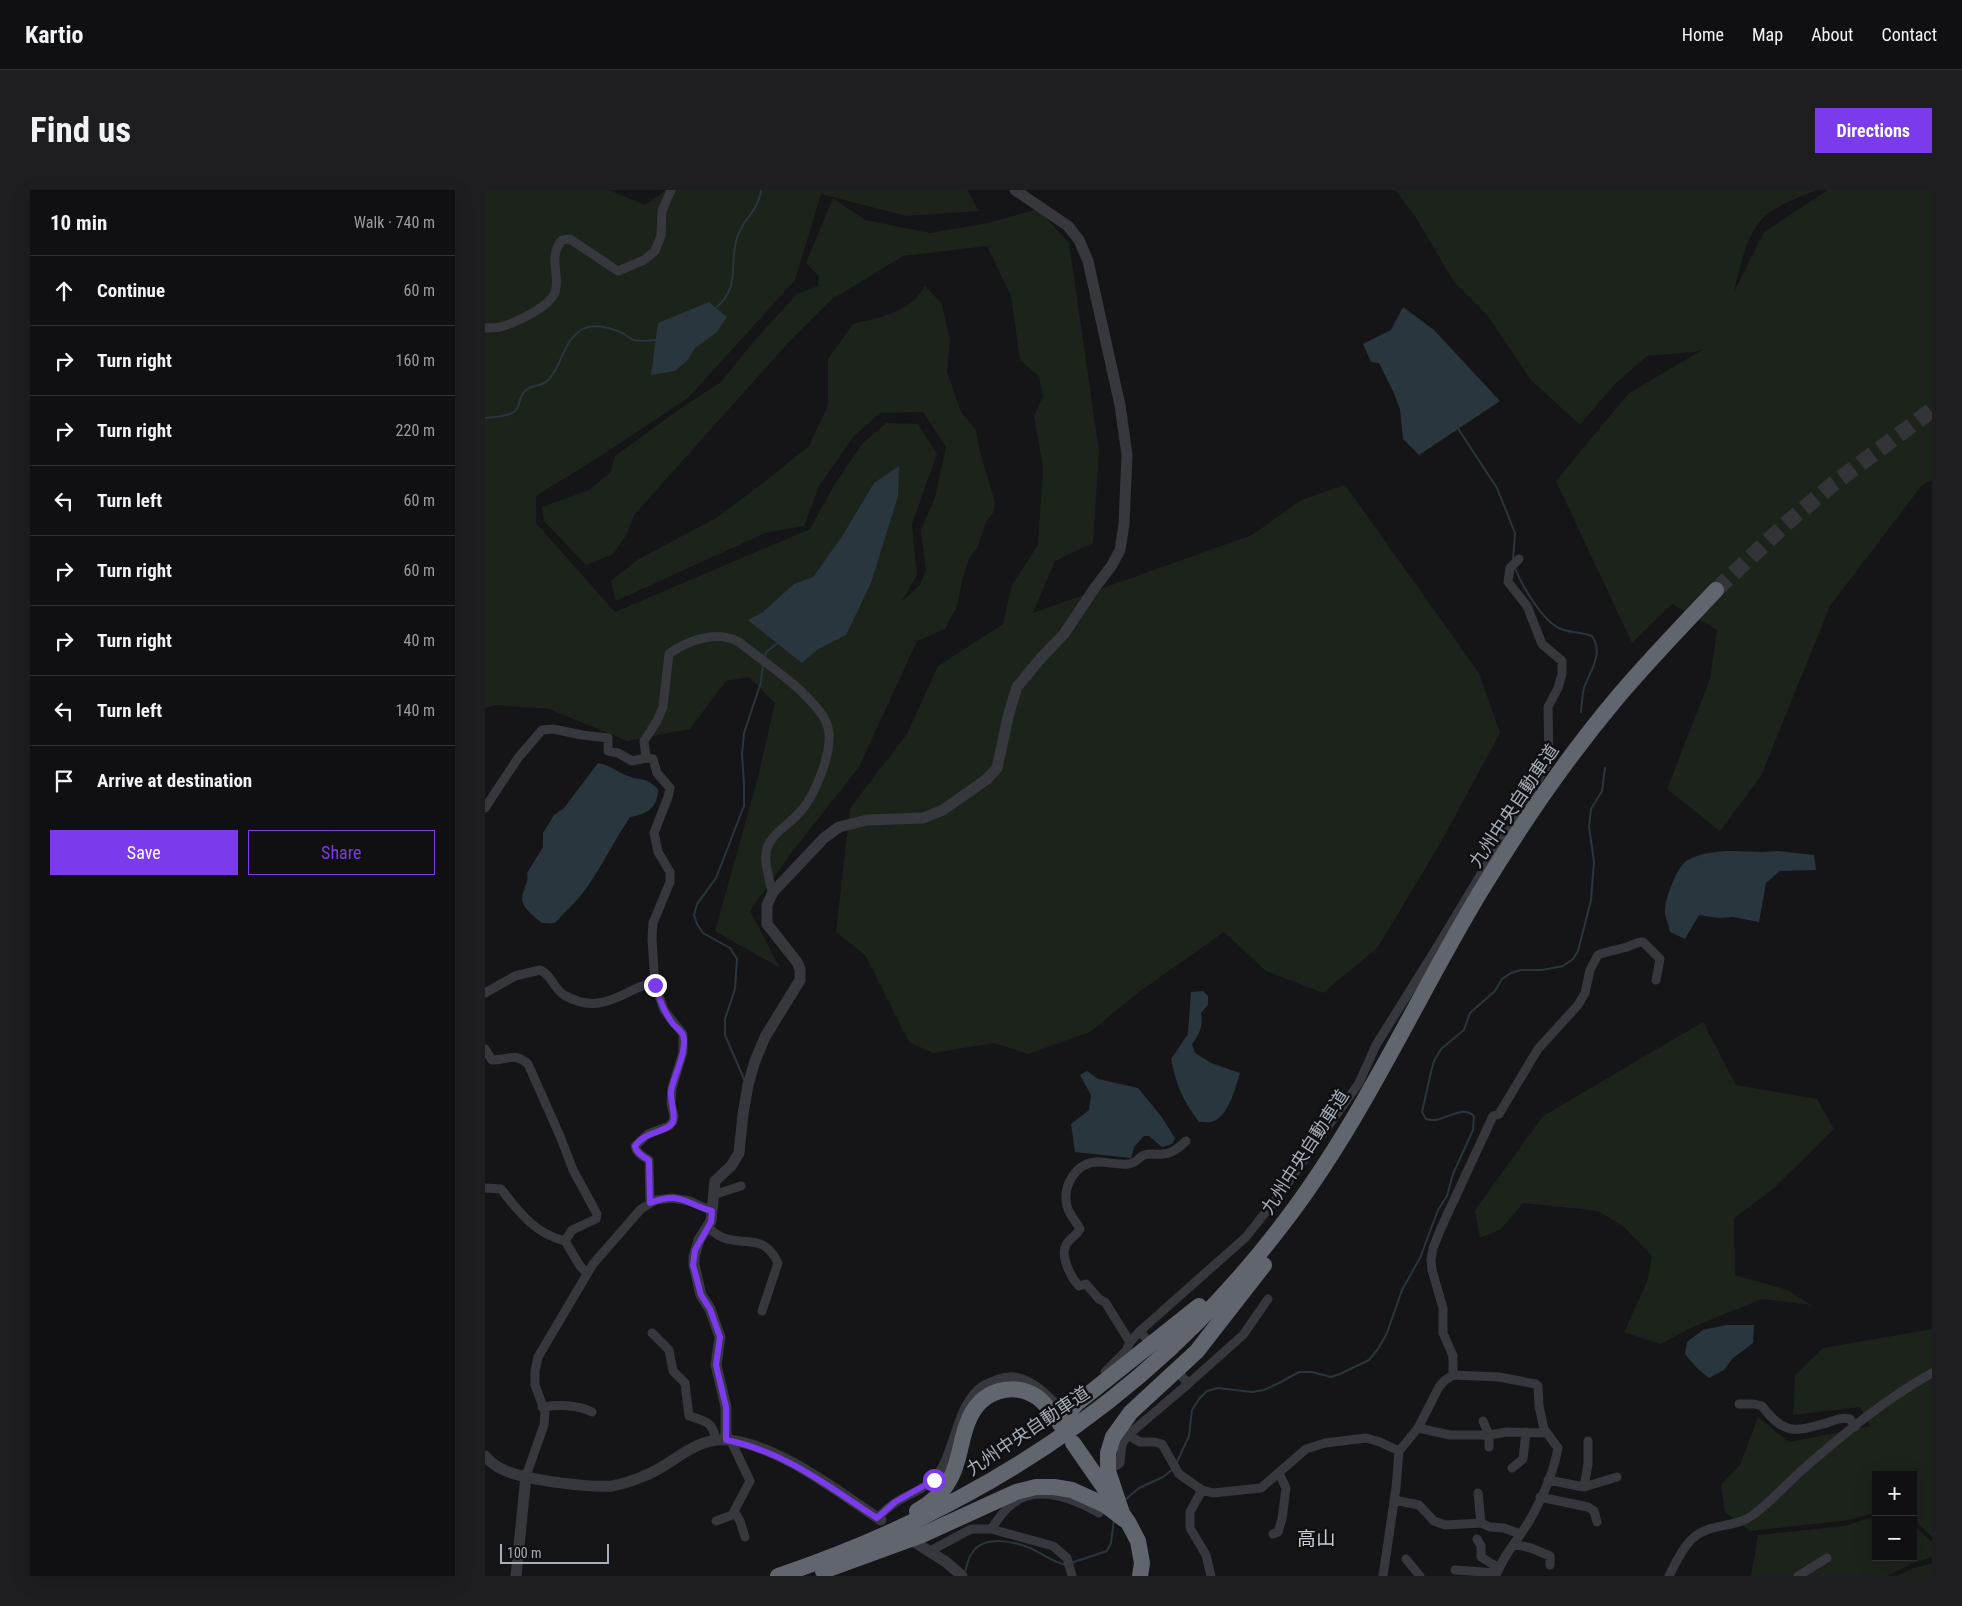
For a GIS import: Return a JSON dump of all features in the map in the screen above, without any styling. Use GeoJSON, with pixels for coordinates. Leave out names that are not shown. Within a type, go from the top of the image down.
{"type":"FeatureCollection","features":[{"type":"Feature","properties":{"kind":"highway","name":"九州中央自動車道"},"geometry":{"type":"LineString","coordinates":[[778,1576],[911,1524],[1017,1467],[1072,1430],[1154,1364],[1216,1304],[1281,1226],[1331,1155],[1442,957],[1518,831],[1562,768],[1615,701],[1657,653],[1718,593],[1620,705],[1567,772],[1518,842],[1480,904],[1339,1154],[1286,1230],[1227,1303],[1163,1364],[1093,1422],[1046,1456],[948,1513],[884,1544],[800,1576]]}},
{"type":"Feature","properties":{"kind":"highway"},"geometry":{"type":"LineString","coordinates":[[1065,1432],[1076,1404],[1192,1313],[1235,1273],[1258,1247],[1299,1193],[1379,1072]]}},
{"type":"Feature","properties":{"kind":"highway"},"geometry":{"type":"LineString","coordinates":[[1125,1519],[1111,1480],[1107,1462],[1109,1445],[1117,1429],[1131,1412],[1197,1351],[1310,1205],[1339,1154]]}},
{"type":"Feature","properties":{"kind":"highway"},"geometry":{"type":"LineString","coordinates":[[772,1576],[899,1520],[919,1510],[937,1497],[949,1482],[956,1467],[969,1418],[976,1406],[985,1397],[998,1391],[1013,1389],[1025,1391],[1038,1398],[1065,1432],[1125,1519],[1138,1541],[1142,1563],[1140,1576]]}},
{"type":"Feature","properties":{"kind":"highway"},"geometry":{"type":"LineString","coordinates":[[810,1576],[922,1535],[1016,1492],[1036,1487],[1072,1490],[1105,1505],[1125,1519]]}},
{"type":"Feature","properties":{"kind":"street"},"geometry":{"type":"LineString","coordinates":[[485,328],[498,328],[514,323],[551,299],[555,291],[555,253],[557,246],[562,240],[570,239],[618,271],[644,260],[655,251],[661,236],[662,211],[671,190]]}},
{"type":"Feature","properties":{"kind":"street"},"geometry":{"type":"LineString","coordinates":[[724,1440],[726,1407],[716,1365],[720,1337],[710,1309],[701,1295],[693,1265],[695,1250],[711,1222],[714,1184],[717,1178],[731,1166],[739,1153],[748,1085],[755,1061],[765,1037],[800,980],[800,969],[797,962],[767,924],[767,905],[773,892],[818,844],[839,827],[867,820],[923,818],[943,810],[987,780],[997,768],[1009,713],[1017,687],[1064,634],[1093,589],[1112,565],[1120,550],[1124,524],[1127,454],[1120,405],[1088,261],[1079,240],[1067,226],[1015,190]]}},
{"type":"Feature","properties":{"kind":"street"},"geometry":{"type":"LineString","coordinates":[[485,1456],[506,1471],[526,1476],[580,1485],[612,1486],[646,1475],[698,1444],[724,1440],[748,1444],[777,1455],[807,1472],[879,1519],[895,1502],[934,1480],[947,1460],[960,1420],[975,1394],[984,1385],[1003,1378],[1021,1377],[1046,1393],[1058,1406],[1063,1406],[1090,1387],[1126,1351],[1130,1342],[1140,1331],[1246,1237],[1280,1194],[1359,1083],[1376,1045],[1549,761],[1548,707],[1558,688],[1562,674],[1562,661],[1542,644],[1527,606],[1508,582],[1510,568],[1519,559]]}},
{"type":"Feature","properties":{"kind":"street"},"geometry":{"type":"LineString","coordinates":[[646,758],[644,741],[657,721],[663,707],[669,654],[680,646],[707,637],[730,637],[739,642],[806,696],[821,713],[827,724],[829,734],[828,746],[813,793],[800,812],[776,832],[766,850],[765,866],[773,892]]}},
{"type":"Feature","properties":{"kind":"street"},"geometry":{"type":"LineString","coordinates":[[485,808],[518,758],[542,730],[553,728],[582,735],[608,738],[608,751],[618,753],[632,761],[646,758],[653,759],[657,773],[670,788],[655,833],[658,852],[669,868],[671,877],[669,888],[653,923],[655,982],[659,1000],[673,1023],[683,1034],[683,1052],[672,1088],[673,1122],[669,1126],[648,1134],[635,1146],[635,1150],[649,1160],[650,1203]]}},
{"type":"Feature","properties":{"kind":"street"},"geometry":{"type":"LineString","coordinates":[[1453,1376],[1453,1356],[1443,1333],[1443,1308],[1431,1260],[1433,1248],[1441,1228],[1493,1116],[1499,1114],[1538,1049],[1578,1005],[1585,993],[1590,970],[1597,955],[1609,950],[1643,942],[1660,959],[1656,980]]}},
{"type":"Feature","properties":{"kind":"street"},"geometry":{"type":"LineString","coordinates":[[485,993],[506,979],[540,970],[548,975],[557,990],[585,1004],[610,1002],[655,982]]}},
{"type":"Feature","properties":{"kind":"street"},"geometry":{"type":"LineString","coordinates":[[485,1049],[492,1060],[511,1056],[518,1057],[529,1064],[573,1170],[595,1209],[596,1219],[572,1230],[565,1241]]}},
{"type":"Feature","properties":{"kind":"street"},"geometry":{"type":"LineString","coordinates":[[1130,1342],[1105,1302],[1099,1299],[1086,1284],[1079,1286],[1069,1269],[1064,1254],[1066,1245],[1080,1229],[1067,1208],[1066,1196],[1071,1180],[1079,1167],[1095,1162],[1133,1164],[1143,1156],[1165,1154],[1178,1149],[1186,1141]]}},
{"type":"Feature","properties":{"kind":"street"},"geometry":{"type":"LineString","coordinates":[[713,1195],[741,1186]]}},
{"type":"Feature","properties":{"kind":"street"},"geometry":{"type":"LineString","coordinates":[[485,1188],[501,1189],[528,1222],[549,1235],[565,1241],[580,1266],[587,1273]]}},
{"type":"Feature","properties":{"kind":"street"},"geometry":{"type":"LineString","coordinates":[[516,1576],[526,1476],[544,1425],[545,1412],[535,1385],[538,1357],[587,1273],[602,1252],[632,1218],[650,1203],[666,1198],[679,1198],[712,1211]]}},
{"type":"Feature","properties":{"kind":"street"},"geometry":{"type":"LineString","coordinates":[[707,1227],[723,1238],[761,1243],[773,1254],[778,1263],[763,1310]]}},
{"type":"Feature","properties":{"kind":"street"},"geometry":{"type":"LineString","coordinates":[[1116,1466],[1120,1463],[1122,1444],[1127,1435],[1243,1335],[1268,1299]]}},
{"type":"Feature","properties":{"kind":"street"},"geometry":{"type":"LineString","coordinates":[[1140,1331],[1148,1341]]}},
{"type":"Feature","properties":{"kind":"street"},"geometry":{"type":"LineString","coordinates":[[652,1333],[669,1350],[673,1371],[685,1383],[689,1416],[706,1421],[714,1429],[724,1440],[750,1481],[732,1515],[716,1521]]}},
{"type":"Feature","properties":{"kind":"street"},"geometry":{"type":"LineString","coordinates":[[1669,1576],[1690,1540],[1707,1529],[1739,1524],[1752,1516],[1801,1471],[1855,1426],[1932,1373]]}},
{"type":"Feature","properties":{"kind":"street"},"geometry":{"type":"LineString","coordinates":[[1180,1374],[1188,1384]]}},
{"type":"Feature","properties":{"kind":"street"},"geometry":{"type":"LineString","coordinates":[[1383,1576],[1395,1500],[1399,1451],[1418,1428],[1439,1387],[1444,1381],[1453,1376],[1499,1377],[1536,1384],[1538,1386],[1539,1406],[1545,1433],[1558,1448],[1548,1480],[1532,1516],[1497,1572]]}},
{"type":"Feature","properties":{"kind":"street"},"geometry":{"type":"LineString","coordinates":[[1739,1404],[1762,1406],[1781,1427],[1791,1429],[1842,1418],[1850,1419],[1855,1426]]}},
{"type":"Feature","properties":{"kind":"street"},"geometry":{"type":"LineString","coordinates":[[543,1407],[567,1405],[581,1407],[592,1412]]}},
{"type":"Feature","properties":{"kind":"street"},"geometry":{"type":"LineString","coordinates":[[1483,1421],[1489,1435],[1489,1447]]}},
{"type":"Feature","properties":{"kind":"street"},"geometry":{"type":"LineString","coordinates":[[1418,1428],[1450,1435],[1489,1435],[1507,1432],[1545,1433]]}},
{"type":"Feature","properties":{"kind":"street"},"geometry":{"type":"LineString","coordinates":[[1512,1468],[1523,1458],[1526,1432]]}},
{"type":"Feature","properties":{"kind":"street"},"geometry":{"type":"LineString","coordinates":[[1127,1435],[1140,1442],[1158,1442],[1164,1447],[1179,1474],[1202,1490],[1213,1493],[1261,1488],[1306,1449],[1325,1443],[1366,1438],[1399,1451]]}},
{"type":"Feature","properties":{"kind":"street"},"geometry":{"type":"LineString","coordinates":[[1585,1487],[1588,1441]]}},
{"type":"Feature","properties":{"kind":"street"},"geometry":{"type":"LineString","coordinates":[[1273,1534],[1278,1532],[1282,1519],[1286,1488],[1279,1472]]}},
{"type":"Feature","properties":{"kind":"street"},"geometry":{"type":"LineString","coordinates":[[1548,1480],[1585,1487],[1617,1477]]}},
{"type":"Feature","properties":{"kind":"street"},"geometry":{"type":"LineString","coordinates":[[1202,1490],[1190,1512],[1190,1528],[1206,1555],[1211,1576]]}},
{"type":"Feature","properties":{"kind":"street"},"geometry":{"type":"LineString","coordinates":[[1478,1493],[1481,1523]]}},
{"type":"Feature","properties":{"kind":"street"},"geometry":{"type":"LineString","coordinates":[[991,1529],[1011,1505],[1024,1497],[1035,1494],[1059,1496],[1079,1502],[1099,1513]]}},
{"type":"Feature","properties":{"kind":"street"},"geometry":{"type":"LineString","coordinates":[[1541,1497],[1588,1507],[1594,1511],[1597,1522]]}},
{"type":"Feature","properties":{"kind":"street"},"geometry":{"type":"LineString","coordinates":[[1395,1500],[1419,1505],[1434,1520],[1445,1525],[1481,1523],[1488,1527],[1504,1528],[1520,1534]]}},
{"type":"Feature","properties":{"kind":"street"},"geometry":{"type":"LineString","coordinates":[[734,1511],[740,1521],[745,1537]]}},
{"type":"Feature","properties":{"kind":"street"},"geometry":{"type":"LineString","coordinates":[[930,1551],[971,1529],[991,1529],[1053,1546],[1067,1558],[1072,1574]]}},
{"type":"Feature","properties":{"kind":"street"},"geometry":{"type":"LineString","coordinates":[[1477,1539],[1481,1546],[1481,1557],[1497,1572]]}},
{"type":"Feature","properties":{"kind":"street"},"geometry":{"type":"LineString","coordinates":[[913,1541],[930,1551],[962,1576]]}},
{"type":"Feature","properties":{"kind":"street"},"geometry":{"type":"LineString","coordinates":[[1513,1544],[1531,1548],[1550,1556],[1550,1565]]}},
{"type":"Feature","properties":{"kind":"street"},"geometry":{"type":"LineString","coordinates":[[1799,1576],[1827,1558]]}},
{"type":"Feature","properties":{"kind":"street"},"geometry":{"type":"LineString","coordinates":[[1405,1559],[1420,1576]]}},
{"type":"Feature","properties":{"kind":"street"},"geometry":{"type":"LineString","coordinates":[[1455,1570],[1497,1572]]}},
{"type":"Feature","properties":{"kind":"shaded area"},"geometry":{"type":"Polygon","coordinates":[[[485,190],[609,190],[645,205],[666,190],[967,190],[979,211],[906,216],[821,194],[795,280],[688,398],[604,454],[536,496],[536,523],[615,612],[810,529],[833,487],[862,444],[886,423],[918,424],[937,454],[912,524],[917,575],[901,602],[920,585],[926,570],[921,530],[935,497],[946,447],[923,412],[880,413],[854,436],[819,486],[804,526],[765,533],[616,601],[611,581],[637,560],[716,518],[809,446],[828,405],[828,359],[853,324],[884,316],[903,308],[919,295],[925,286],[942,304],[950,340],[947,372],[961,412],[976,430],[980,452],[995,502],[993,513],[986,522],[977,548],[969,559],[957,606],[945,629],[917,641],[859,767],[792,852],[750,911],[780,968],[715,931],[757,781],[775,703],[749,677],[726,681],[690,729],[627,741],[549,709],[496,705],[485,708],[485,190]]]}},
{"type":"Feature","properties":{"kind":"shaded area"},"geometry":{"type":"Polygon","coordinates":[[[1395,190],[1819,190],[1780,206],[1761,220],[1747,246],[1734,292],[1764,232],[1828,190],[1932,190],[1932,480],[1922,485],[1830,606],[1761,776],[1720,831],[1667,789],[1710,679],[1717,630],[1672,604],[1632,643],[1556,481],[1629,393],[1704,349],[1694,352],[1647,356],[1616,383],[1580,425],[1531,380],[1487,315],[1454,282],[1415,216],[1395,190]]]}},
{"type":"Feature","properties":{"kind":"shaded area"},"geometry":{"type":"Polygon","coordinates":[[[833,198],[865,220],[930,233],[988,223],[1038,209],[1069,243],[1099,451],[1093,543],[1055,561],[1033,613],[1252,535],[1301,500],[1345,485],[1479,673],[1500,733],[1441,842],[1378,947],[1323,993],[1266,971],[1224,932],[1139,992],[1090,1032],[1028,1054],[994,1043],[933,1053],[909,1042],[866,956],[836,932],[850,808],[907,734],[938,666],[1003,624],[1012,585],[1038,545],[1043,468],[1034,416],[1043,396],[1039,376],[1020,360],[1011,296],[987,246],[903,256],[831,300],[787,344],[634,515],[627,534],[613,554],[586,565],[544,521],[542,507],[589,490],[610,473],[615,456],[681,408],[721,382],[755,340],[797,294],[818,286],[819,276],[806,263],[833,198]]]}},
{"type":"Feature","properties":{"kind":"shaded area"},"geometry":{"type":"Polygon","coordinates":[[[709,302],[727,317],[716,333],[695,348],[688,360],[675,371],[651,375],[658,323],[709,302]]]}},
{"type":"Feature","properties":{"kind":"shaded area"},"geometry":{"type":"Polygon","coordinates":[[[1403,307],[1434,330],[1500,401],[1419,455],[1403,439],[1400,409],[1393,391],[1379,363],[1371,362],[1363,344],[1391,330],[1403,307]]]}},
{"type":"Feature","properties":{"kind":"shaded area"},"geometry":{"type":"Polygon","coordinates":[[[899,466],[898,496],[871,583],[846,635],[818,649],[802,663],[748,620],[763,612],[794,584],[813,577],[841,538],[874,483],[899,466]]]}},
{"type":"Feature","properties":{"kind":"shaded area"},"geometry":{"type":"Polygon","coordinates":[[[598,763],[633,778],[650,782],[658,789],[656,801],[646,812],[630,817],[592,881],[573,904],[555,922],[542,923],[529,912],[523,903],[522,896],[528,877],[527,873],[543,847],[543,833],[554,815],[564,808],[598,763]]]}},
{"type":"Feature","properties":{"kind":"shaded area"},"geometry":{"type":"Polygon","coordinates":[[[1731,851],[1778,851],[1814,855],[1816,870],[1780,871],[1766,883],[1759,922],[1733,917],[1718,918],[1699,915],[1685,939],[1670,932],[1665,907],[1672,884],[1684,863],[1698,856],[1731,851]]]}},
{"type":"Feature","properties":{"kind":"shaded area"},"geometry":{"type":"Polygon","coordinates":[[[1203,991],[1208,996],[1208,1005],[1201,1013],[1202,1022],[1200,1030],[1192,1044],[1195,1053],[1211,1063],[1240,1073],[1227,1108],[1218,1119],[1212,1122],[1199,1122],[1188,1106],[1178,1085],[1171,1059],[1188,1034],[1191,992],[1203,991]]]}},
{"type":"Feature","properties":{"kind":"shaded area"},"geometry":{"type":"Polygon","coordinates":[[[1703,1022],[1736,1085],[1817,1099],[1834,1129],[1773,1189],[1734,1218],[1735,1275],[1788,1290],[1811,1305],[1762,1299],[1697,1325],[1660,1344],[1624,1332],[1647,1282],[1652,1256],[1624,1227],[1598,1211],[1523,1203],[1501,1229],[1480,1238],[1475,1210],[1543,1116],[1703,1022]]]}},
{"type":"Feature","properties":{"kind":"shaded area"},"geometry":{"type":"Polygon","coordinates":[[[1087,1071],[1098,1079],[1138,1088],[1161,1116],[1175,1138],[1172,1144],[1162,1147],[1149,1136],[1144,1136],[1134,1147],[1131,1158],[1075,1152],[1071,1124],[1089,1110],[1091,1095],[1080,1075],[1087,1071]]]}},
{"type":"Feature","properties":{"kind":"shaded area"},"geometry":{"type":"Polygon","coordinates":[[[1726,1325],[1754,1325],[1753,1343],[1732,1359],[1724,1370],[1709,1378],[1685,1354],[1687,1342],[1703,1330],[1726,1325]]]}},
{"type":"Feature","properties":{"kind":"shaded area"},"geometry":{"type":"Polygon","coordinates":[[[1932,1329],[1932,1537],[1917,1523],[1917,1471],[1872,1471],[1872,1513],[1849,1520],[1750,1531],[1725,1512],[1721,1485],[1740,1465],[1758,1417],[1789,1442],[1870,1426],[1860,1407],[1793,1415],[1795,1375],[1823,1348],[1932,1329]]]}},
{"type":"Feature","properties":{"kind":"shaded area"},"geometry":{"type":"Polygon","coordinates":[[[1872,1517],[1872,1561],[1917,1561],[1917,1529],[1932,1542],[1932,1557],[1911,1564],[1887,1576],[1751,1576],[1758,1535],[1844,1526],[1872,1517]]]}},
{"type":"Feature","properties":{"kind":"shaded area"},"geometry":{"type":"Polygon","coordinates":[[[1932,1563],[1932,1576],[1897,1576],[1911,1569],[1932,1563]]]}},
{"type":"Feature","properties":{"kind":"waterway"},"geometry":{"type":"LineString","coordinates":[[715,309],[729,292],[739,231],[757,205],[761,190]]}},
{"type":"Feature","properties":{"kind":"waterway"},"geometry":{"type":"LineString","coordinates":[[485,418],[499,417],[515,411],[525,391],[550,379],[572,338],[587,327],[609,328],[634,340],[657,340]]}},
{"type":"Feature","properties":{"kind":"waterway"},"geometry":{"type":"LineString","coordinates":[[1457,427],[1497,488],[1515,533],[1513,561]]}},
{"type":"Feature","properties":{"kind":"waterway"},"geometry":{"type":"LineString","coordinates":[[1515,568],[1528,593],[1547,619],[1561,629],[1592,636],[1597,649],[1596,656],[1584,688],[1581,712]]}},
{"type":"Feature","properties":{"kind":"waterway"},"geometry":{"type":"LineString","coordinates":[[764,658],[766,652],[779,642]]}},
{"type":"Feature","properties":{"kind":"waterway"},"geometry":{"type":"LineString","coordinates":[[744,1079],[725,1035],[725,1019],[735,989],[737,959],[730,948],[703,933],[694,915],[697,904],[716,878],[744,806],[742,754],[744,733],[761,682],[763,665]]}},
{"type":"Feature","properties":{"kind":"waterway"},"geometry":{"type":"LineString","coordinates":[[1177,1462],[1189,1436],[1192,1410],[1207,1391],[1218,1388],[1252,1392],[1264,1390],[1299,1372],[1312,1372],[1331,1377],[1369,1360],[1378,1349],[1387,1333],[1402,1290],[1420,1258],[1438,1210],[1447,1196],[1453,1174],[1473,1130],[1474,1116],[1468,1113],[1457,1113],[1432,1120],[1426,1119],[1422,1112],[1434,1061],[1441,1049],[1464,1030],[1470,1013],[1495,991],[1502,979],[1511,973],[1521,970],[1542,970],[1563,966],[1573,959],[1578,951],[1591,900],[1594,862],[1589,826],[1591,809],[1602,791],[1605,768]]}},
{"type":"Feature","properties":{"kind":"waterway"},"geometry":{"type":"LineString","coordinates":[[1126,1499],[1139,1488],[1163,1477],[1173,1469]]}},
{"type":"Feature","properties":{"kind":"waterway"},"geometry":{"type":"LineString","coordinates":[[1071,1563],[1107,1551],[1111,1543],[1114,1520]]}},
{"type":"Feature","properties":{"kind":"waterway"},"geometry":{"type":"LineString","coordinates":[[965,1572],[972,1553],[977,1547],[999,1541],[1023,1545],[1066,1565]]}},
{"type":"Feature","properties":{"kind":"tunnel"},"geometry":{"type":"LineString","coordinates":[[1716,590],[1787,523],[1833,484],[1932,410]]}},
{"type":"Feature","properties":{"kind":"district","name":"高山"},"geometry":{"type":"Point","coordinates":[1316,1538]}},
{"type":"Feature","properties":{"kind":"route"},"geometry":{"type":"LineString","coordinates":[[655,985],[664,1010],[683,1034],[683,1052],[678,1063],[672,1088],[673,1122],[659,1131],[648,1134],[636,1143],[635,1150],[649,1160],[650,1203],[666,1198],[679,1198],[712,1211],[711,1222],[695,1250],[693,1265],[701,1295],[710,1309],[720,1337],[716,1365],[726,1407],[726,1440],[748,1444],[777,1455],[807,1472],[877,1518],[895,1502],[934,1480]]}}]}
